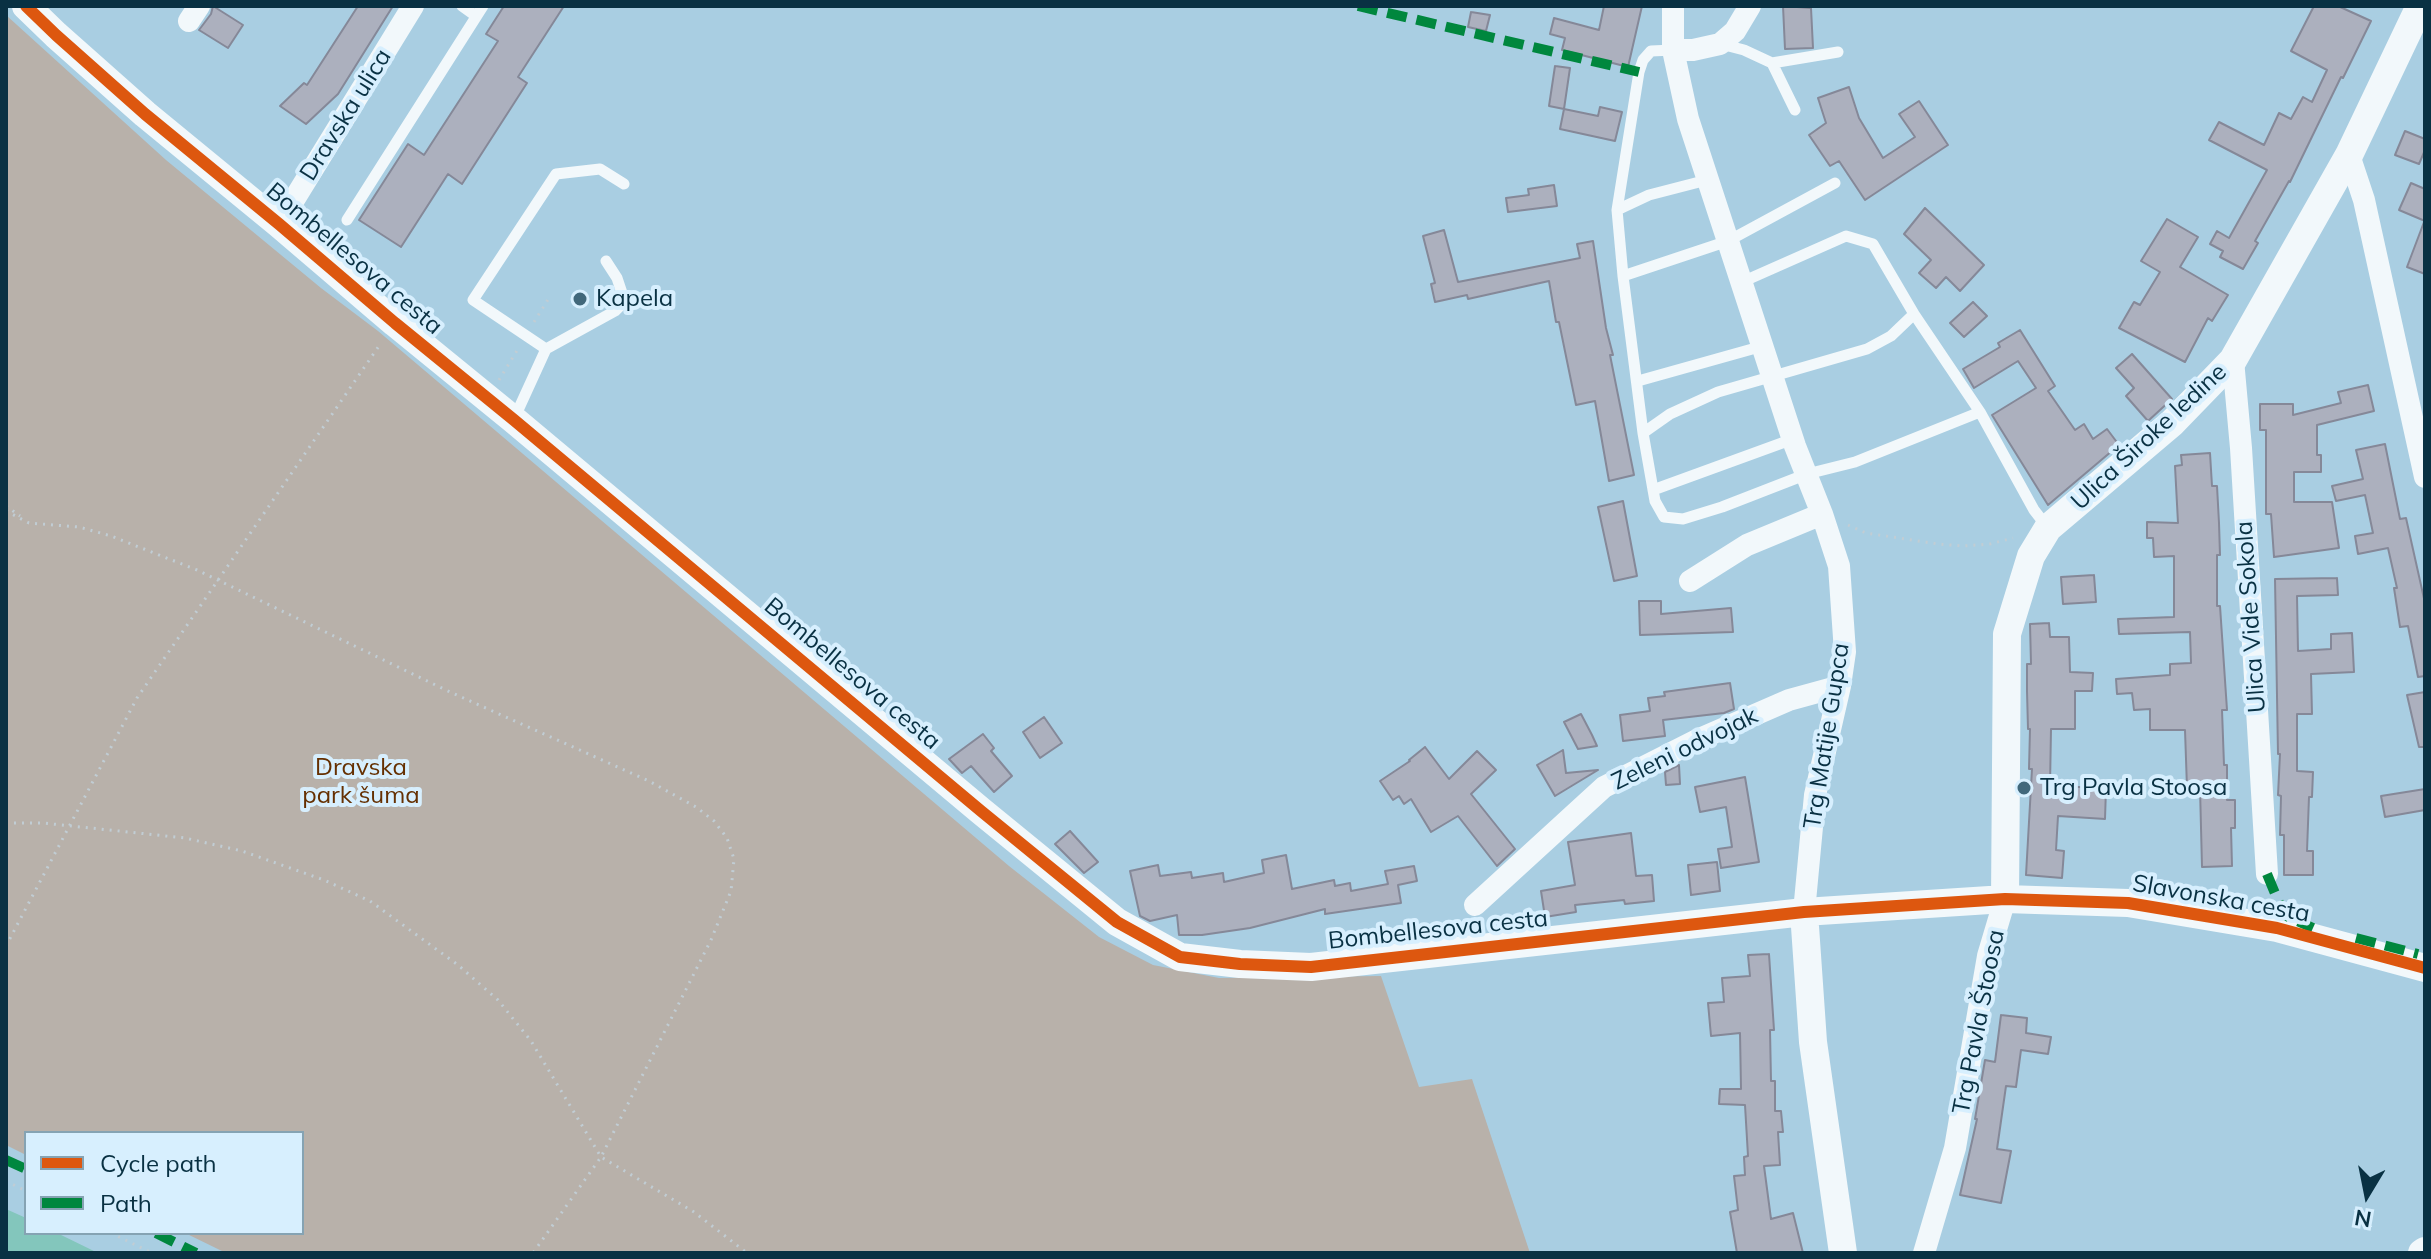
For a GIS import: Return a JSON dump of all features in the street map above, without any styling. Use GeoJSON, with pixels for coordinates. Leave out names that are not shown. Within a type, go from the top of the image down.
{"type":"FeatureCollection","features":[{"type":"Feature","properties":{"kind":"street","name":"Bombellesova cesta"},"geometry":{"type":"LineString","coordinates":[[26,6],[145,114],[981,811],[1117,922],[1180,957],[1240,964],[1311,967],[1804,912]]}},
{"type":"Feature","properties":{"kind":"street","name":"Dravska ulica"},"geometry":{"type":"LineString","coordinates":[[279,224],[413,6]]}},
{"type":"Feature","properties":{"kind":"street","name":"Trg Matije Gupca"},"geometry":{"type":"LineString","coordinates":[[1673,6],[1673,50],[1688,119],[1793,439],[1839,566],[1845,652],[1815,795],[1804,912]]}},
{"type":"Feature","properties":{"kind":"street"},"geometry":{"type":"LineString","coordinates":[[1673,50],[1693,50],[1720,44],[1735,31],[1750,6]]}},
{"type":"Feature","properties":{"kind":"street","name":"Ulica Široke ledine"},"geometry":{"type":"LineString","coordinates":[[2005,899],[2007,634],[2031,556],[2048,528],[2172,423],[2233,360],[2349,155],[2420,6]]}},
{"type":"Feature","properties":{"kind":"street"},"geometry":{"type":"LineString","coordinates":[[2349,155],[2364,200],[2425,477]]}},
{"type":"Feature","properties":{"kind":"street","name":"Ulica Vide Sokola"},"geometry":{"type":"LineString","coordinates":[[2233,360],[2267,874]]}},
{"type":"Feature","properties":{"kind":"street"},"geometry":{"type":"LineString","coordinates":[[1690,581],[1747,545],[1822,514]]}},
{"type":"Feature","properties":{"kind":"street","name":"Zeleni odvojak"},"geometry":{"type":"LineString","coordinates":[[1475,905],[1604,787],[1710,734],[1789,700],[1840,686]]}},
{"type":"Feature","properties":{"kind":"street","name":"Trg Pavla Štoosa"},"geometry":{"type":"LineString","coordinates":[[1804,912],[2005,899],[1988,956],[1955,1148],[1924,1253]]}},
{"type":"Feature","properties":{"kind":"street","name":"Slavonska cesta"},"geometry":{"type":"LineString","coordinates":[[2005,899],[2128,903],[2277,928],[2425,968]]}},
{"type":"Feature","properties":{"kind":"street"},"geometry":{"type":"LineString","coordinates":[[1804,912],[1813,1042],[1843,1253]]}},
{"type":"Feature","properties":{"kind":"lane"},"geometry":{"type":"LineString","coordinates":[[347,220],[480,11],[462,6]]}},
{"type":"Feature","properties":{"kind":"lane"},"geometry":{"type":"LineString","coordinates":[[1720,44],[1744,50],[1772,63],[1838,52]]}},
{"type":"Feature","properties":{"kind":"lane"},"geometry":{"type":"LineString","coordinates":[[1673,50],[1651,51],[1643,60],[1617,210],[1643,433],[1655,501],[1664,517],[1683,519],[1722,507],[1807,474],[1855,462],[1980,412]]}},
{"type":"Feature","properties":{"kind":"lane"},"geometry":{"type":"LineString","coordinates":[[1772,63],[1795,110]]}},
{"type":"Feature","properties":{"kind":"lane"},"geometry":{"type":"LineString","coordinates":[[546,349],[473,300],[556,174],[600,169],[624,184]]}},
{"type":"Feature","properties":{"kind":"lane"},"geometry":{"type":"LineString","coordinates":[[1617,210],[1649,195],[1707,180]]}},
{"type":"Feature","properties":{"kind":"lane"},"geometry":{"type":"LineString","coordinates":[[1623,276],[1728,241],[1835,183]]}},
{"type":"Feature","properties":{"kind":"lane"},"geometry":{"type":"LineString","coordinates":[[1742,282],[1846,236],[1873,244],[1914,314],[1980,412],[2034,510],[2048,528]]}},
{"type":"Feature","properties":{"kind":"lane"},"geometry":{"type":"LineString","coordinates":[[514,420],[546,349],[615,311],[622,304],[617,278],[606,261]]}},
{"type":"Feature","properties":{"kind":"lane"},"geometry":{"type":"LineString","coordinates":[[1643,433],[1670,414],[1718,392],[1867,349],[1891,336],[1914,314]]}},
{"type":"Feature","properties":{"kind":"lane"},"geometry":{"type":"LineString","coordinates":[[1638,381],[1763,346]]}},
{"type":"Feature","properties":{"kind":"lane"},"geometry":{"type":"LineString","coordinates":[[1653,490],[1793,439]]}},
{"type":"Feature","properties":{"kind":"path"},"geometry":{"type":"LineString","coordinates":[[6,946],[137,698],[395,323]]}},
{"type":"Feature","properties":{"kind":"path"},"geometry":{"type":"LineString","coordinates":[[6,509],[29,523],[79,527],[111,536],[197,570],[450,692],[649,781],[696,807],[714,821],[727,838],[734,859],[731,891],[711,940],[601,1157],[533,1253]]}},
{"type":"Feature","properties":{"kind":"path"},"geometry":{"type":"LineString","coordinates":[[1822,514],[1866,533],[1951,545],[1990,544],[2048,528]]}},
{"type":"Feature","properties":{"kind":"path"},"geometry":{"type":"LineString","coordinates":[[6,823],[43,823],[185,838],[242,851],[324,880],[370,901],[458,965],[498,1000],[531,1041],[601,1157],[694,1212],[747,1253]]}},
{"type":"Feature","properties":{"kind":"path"},"geometry":{"type":"LineString","coordinates":[[6,1181],[24,1190]]}},
{"type":"Feature","properties":{"kind":"path"},"geometry":{"type":"LineString","coordinates":[[115,1235],[152,1253]]}},
{"type":"Feature","properties":{"kind":"green space","name":"Dravska park šuma"},"geometry":{"type":"Polygon","coordinates":[[[6,15],[166,160],[378,331],[1009,866],[1099,937],[1153,965],[1219,978],[1381,976],[1419,1087],[1472,1079],[1530,1253],[226,1253],[189,1235],[304,1235],[304,1131],[24,1131],[24,1154],[6,1145],[6,15]]]}},
{"type":"Feature","properties":{"kind":"shaded area"},"geometry":{"type":"Polygon","coordinates":[[[6,1209],[24,1217],[24,1235],[61,1235],[98,1253],[6,1253],[6,1209]]]}},
{"type":"Feature","properties":{"kind":"building"},"geometry":{"type":"Polygon","coordinates":[[[213,6],[243,25],[228,48],[199,30],[213,6]]]}},
{"type":"Feature","properties":{"kind":"building"},"geometry":{"type":"Polygon","coordinates":[[[358,6],[393,6],[338,94],[306,124],[280,106],[304,83],[307,85],[358,6]]]}},
{"type":"Feature","properties":{"kind":"building"},"geometry":{"type":"Polygon","coordinates":[[[504,6],[564,6],[518,77],[527,83],[462,184],[448,174],[401,247],[359,220],[408,144],[424,155],[498,41],[486,34],[504,6]]]}},
{"type":"Feature","properties":{"kind":"building"},"geometry":{"type":"Polygon","coordinates":[[[1604,6],[1642,6],[1628,67],[1562,50],[1565,38],[1550,34],[1554,18],[1599,30],[1604,6]]]}},
{"type":"Feature","properties":{"kind":"building"},"geometry":{"type":"Polygon","coordinates":[[[1783,6],[1811,8],[1813,48],[1785,49],[1783,6]]]}},
{"type":"Feature","properties":{"kind":"building"},"geometry":{"type":"Polygon","coordinates":[[[2314,6],[2338,6],[2371,21],[2243,269],[2220,257],[2223,251],[2210,244],[2217,231],[2229,238],[2267,170],[2209,140],[2219,122],[2264,145],[2279,113],[2291,119],[2303,97],[2312,102],[2327,70],[2291,51],[2314,6]]]}},
{"type":"Feature","properties":{"kind":"building"},"geometry":{"type":"Polygon","coordinates":[[[1471,12],[1490,15],[1486,31],[1468,27],[1471,12]]]}},
{"type":"Feature","properties":{"kind":"building"},"geometry":{"type":"Polygon","coordinates":[[[1555,66],[1570,68],[1564,109],[1549,106],[1555,66]]]}},
{"type":"Feature","properties":{"kind":"building"},"geometry":{"type":"Polygon","coordinates":[[[1849,87],[1859,118],[1883,158],[1915,137],[1899,114],[1919,101],[1948,145],[1865,200],[1839,161],[1830,166],[1809,135],[1826,123],[1818,98],[1849,87]]]}},
{"type":"Feature","properties":{"kind":"building"},"geometry":{"type":"Polygon","coordinates":[[[1600,107],[1622,112],[1615,141],[1560,129],[1564,109],[1598,116],[1600,107]]]}},
{"type":"Feature","properties":{"kind":"building"},"geometry":{"type":"Polygon","coordinates":[[[2405,131],[2425,139],[2425,150],[2419,164],[2395,155],[2405,131]]]}},
{"type":"Feature","properties":{"kind":"building"},"geometry":{"type":"Polygon","coordinates":[[[2411,183],[2425,189],[2425,221],[2399,210],[2411,183]]]}},
{"type":"Feature","properties":{"kind":"building"},"geometry":{"type":"Polygon","coordinates":[[[1554,185],[1557,206],[1508,212],[1506,198],[1529,195],[1528,189],[1554,185]]]}},
{"type":"Feature","properties":{"kind":"building"},"geometry":{"type":"Polygon","coordinates":[[[1925,208],[1984,265],[1960,291],[1946,277],[1936,288],[1919,273],[1931,260],[1904,234],[1925,208]]]}},
{"type":"Feature","properties":{"kind":"building"},"geometry":{"type":"Polygon","coordinates":[[[2167,219],[2198,237],[2180,267],[2228,295],[2212,321],[2208,318],[2185,362],[2119,328],[2134,302],[2140,305],[2160,272],[2141,261],[2167,219]]]}},
{"type":"Feature","properties":{"kind":"building"},"geometry":{"type":"Polygon","coordinates":[[[2425,222],[2425,274],[2407,267],[2425,222]]]}},
{"type":"Feature","properties":{"kind":"building"},"geometry":{"type":"Polygon","coordinates":[[[1444,230],[1458,282],[1580,258],[1577,244],[1593,241],[1613,355],[1610,355],[1634,475],[1609,481],[1595,401],[1576,405],[1549,281],[1468,299],[1467,295],[1435,302],[1431,284],[1435,283],[1423,236],[1444,230]]]}},
{"type":"Feature","properties":{"kind":"building"},"geometry":{"type":"Polygon","coordinates":[[[1973,302],[1987,316],[1964,337],[1950,323],[1973,302]]]}},
{"type":"Feature","properties":{"kind":"building"},"geometry":{"type":"Polygon","coordinates":[[[2020,330],[2055,386],[2048,391],[2075,430],[2084,424],[2093,439],[2107,429],[2119,445],[2048,505],[1992,415],[2036,388],[2018,361],[1974,388],[1963,369],[2000,347],[1998,343],[2020,330]]]}},
{"type":"Feature","properties":{"kind":"building"},"geometry":{"type":"Polygon","coordinates":[[[2132,354],[2172,399],[2148,421],[2126,396],[2134,388],[2116,368],[2132,354]]]}},
{"type":"Feature","properties":{"kind":"building"},"geometry":{"type":"Polygon","coordinates":[[[2368,385],[2374,411],[2317,425],[2317,455],[2321,455],[2321,472],[2294,472],[2294,502],[2332,502],[2339,548],[2274,557],[2271,514],[2266,514],[2266,430],[2260,430],[2260,404],[2293,404],[2293,415],[2341,403],[2338,392],[2368,385]]]}},
{"type":"Feature","properties":{"kind":"building"},"geometry":{"type":"Polygon","coordinates":[[[2385,444],[2400,519],[2406,518],[2425,603],[2425,676],[2418,677],[2408,626],[2400,627],[2394,588],[2397,588],[2388,548],[2358,554],[2355,536],[2373,533],[2365,495],[2336,501],[2332,486],[2363,479],[2356,450],[2385,444]]]}},
{"type":"Feature","properties":{"kind":"building"},"geometry":{"type":"Polygon","coordinates":[[[2210,453],[2212,486],[2217,486],[2219,523],[2217,606],[2220,606],[2227,710],[2222,710],[2224,765],[2227,765],[2227,800],[2235,800],[2235,828],[2231,828],[2232,866],[2202,867],[2200,788],[2187,788],[2185,730],[2150,730],[2150,709],[2134,710],[2132,693],[2117,694],[2116,679],[2170,675],[2170,664],[2191,663],[2190,632],[2119,634],[2118,619],[2174,617],[2174,556],[2154,557],[2153,538],[2147,538],[2147,522],[2178,523],[2175,466],[2182,465],[2181,455],[2210,453]]]}},
{"type":"Feature","properties":{"kind":"building"},"geometry":{"type":"Polygon","coordinates":[[[1623,501],[1637,576],[1614,581],[1598,507],[1623,501]]]}},
{"type":"Feature","properties":{"kind":"building"},"geometry":{"type":"Polygon","coordinates":[[[2094,575],[2096,602],[2063,604],[2061,577],[2094,575]]]}},
{"type":"Feature","properties":{"kind":"building"},"geometry":{"type":"Polygon","coordinates":[[[2337,578],[2338,595],[2297,596],[2298,651],[2331,649],[2331,634],[2352,633],[2354,672],[2311,674],[2312,714],[2297,714],[2297,771],[2313,772],[2307,851],[2313,851],[2313,875],[2284,875],[2284,835],[2280,835],[2281,796],[2278,795],[2280,754],[2275,579],[2337,578]]]}},
{"type":"Feature","properties":{"kind":"building"},"geometry":{"type":"Polygon","coordinates":[[[1639,601],[1661,601],[1661,614],[1731,608],[1733,632],[1640,635],[1639,601]]]}},
{"type":"Feature","properties":{"kind":"building"},"geometry":{"type":"Polygon","coordinates":[[[2049,623],[2050,637],[2069,637],[2070,672],[2093,673],[2092,691],[2075,691],[2075,729],[2051,729],[2050,786],[2106,788],[2105,819],[2058,816],[2056,850],[2064,851],[2062,878],[2026,875],[2032,769],[2029,769],[2027,691],[2027,664],[2031,664],[2030,624],[2049,623]]]}},
{"type":"Feature","properties":{"kind":"building"},"geometry":{"type":"Polygon","coordinates":[[[1730,683],[1734,709],[1724,713],[1663,720],[1665,736],[1623,741],[1620,715],[1650,711],[1648,698],[1665,696],[1664,692],[1730,683]]]}},
{"type":"Feature","properties":{"kind":"building"},"geometry":{"type":"Polygon","coordinates":[[[2425,692],[2425,747],[2419,747],[2407,695],[2425,692]]]}},
{"type":"Feature","properties":{"kind":"building"},"geometry":{"type":"Polygon","coordinates":[[[1581,714],[1597,746],[1578,749],[1564,722],[1581,714]]]}},
{"type":"Feature","properties":{"kind":"building"},"geometry":{"type":"Polygon","coordinates":[[[1044,717],[1062,743],[1040,758],[1023,732],[1044,717]]]}},
{"type":"Feature","properties":{"kind":"building"},"geometry":{"type":"Polygon","coordinates":[[[983,734],[994,748],[991,751],[1012,776],[994,792],[971,766],[962,773],[949,759],[983,734]]]}},
{"type":"Feature","properties":{"kind":"building"},"geometry":{"type":"Polygon","coordinates":[[[1425,747],[1449,779],[1477,751],[1496,770],[1471,794],[1515,849],[1497,866],[1458,816],[1431,832],[1411,799],[1404,804],[1399,796],[1393,800],[1380,781],[1425,747]]]}},
{"type":"Feature","properties":{"kind":"building"},"geometry":{"type":"Polygon","coordinates":[[[1563,750],[1566,773],[1598,770],[1555,796],[1537,765],[1563,750]]]}},
{"type":"Feature","properties":{"kind":"building"},"geometry":{"type":"Polygon","coordinates":[[[1679,765],[1680,784],[1666,785],[1665,772],[1679,765]]]}},
{"type":"Feature","properties":{"kind":"building"},"geometry":{"type":"Polygon","coordinates":[[[1745,777],[1759,862],[1721,868],[1718,849],[1732,847],[1726,807],[1700,812],[1695,787],[1745,777]]]}},
{"type":"Feature","properties":{"kind":"building"},"geometry":{"type":"Polygon","coordinates":[[[2425,789],[2425,810],[2385,817],[2381,796],[2425,789]]]}},
{"type":"Feature","properties":{"kind":"building"},"geometry":{"type":"Polygon","coordinates":[[[1070,831],[1098,862],[1084,873],[1055,844],[1070,831]]]}},
{"type":"Feature","properties":{"kind":"building"},"geometry":{"type":"Polygon","coordinates":[[[1631,833],[1636,876],[1652,875],[1654,901],[1625,904],[1624,900],[1575,905],[1576,912],[1545,917],[1541,891],[1575,885],[1568,842],[1631,833]]]}},
{"type":"Feature","properties":{"kind":"building"},"geometry":{"type":"Polygon","coordinates":[[[1286,855],[1292,889],[1334,880],[1335,886],[1350,883],[1351,891],[1388,884],[1385,871],[1414,866],[1417,881],[1398,885],[1401,903],[1325,914],[1325,909],[1250,928],[1202,935],[1179,935],[1177,915],[1150,921],[1140,916],[1130,871],[1158,865],[1160,876],[1191,872],[1192,878],[1223,873],[1224,882],[1264,873],[1262,860],[1286,855]]]}},
{"type":"Feature","properties":{"kind":"building"},"geometry":{"type":"Polygon","coordinates":[[[1717,862],[1720,891],[1691,895],[1688,865],[1717,862]]]}},
{"type":"Feature","properties":{"kind":"building"},"geometry":{"type":"Polygon","coordinates":[[[1769,954],[1774,1030],[1770,1030],[1771,1081],[1775,1081],[1775,1111],[1781,1111],[1783,1132],[1778,1132],[1780,1165],[1764,1166],[1771,1219],[1793,1213],[1803,1253],[1737,1253],[1730,1212],[1738,1210],[1734,1176],[1745,1175],[1744,1157],[1748,1156],[1745,1105],[1719,1104],[1720,1089],[1741,1089],[1740,1033],[1711,1036],[1708,1003],[1724,1002],[1722,978],[1750,976],[1748,955],[1769,954]]]}},
{"type":"Feature","properties":{"kind":"building"},"geometry":{"type":"Polygon","coordinates":[[[2001,1015],[2027,1018],[2026,1033],[2051,1037],[2048,1054],[2021,1050],[2016,1087],[2006,1086],[1997,1149],[2011,1151],[2001,1203],[1960,1195],[1977,1119],[1985,1060],[1995,1062],[2001,1015]]]}},
{"type":"Feature","properties":{"kind":"marked path"},"geometry":{"type":"LineString","coordinates":[[1358,6],[1639,72]]}},
{"type":"Feature","properties":{"kind":"marked path"},"geometry":{"type":"LineString","coordinates":[[2267,874],[2284,915],[2313,928]]}},
{"type":"Feature","properties":{"kind":"marked path"},"geometry":{"type":"LineString","coordinates":[[2356,938],[2418,954]]}},
{"type":"Feature","properties":{"kind":"marked path"},"geometry":{"type":"LineString","coordinates":[[6,1160],[24,1168]]}},
{"type":"Feature","properties":{"kind":"marked path"},"geometry":{"type":"LineString","coordinates":[[160,1235],[196,1253]]}},
{"type":"Feature","properties":{"kind":"cycle path"},"geometry":{"type":"LineString","coordinates":[[26,6],[145,114],[981,811],[1117,922],[1180,957],[1240,964],[1311,967],[1804,912],[2005,899],[2128,903],[2277,928],[2425,968]]}},
{"type":"Feature","properties":{"kind":"place","name":"Kapela"},"geometry":{"type":"Point","coordinates":[580,299]}},
{"type":"Feature","properties":{"kind":"place","name":"Trg Pavla Stoosa"},"geometry":{"type":"Point","coordinates":[2024,788]}}]}
